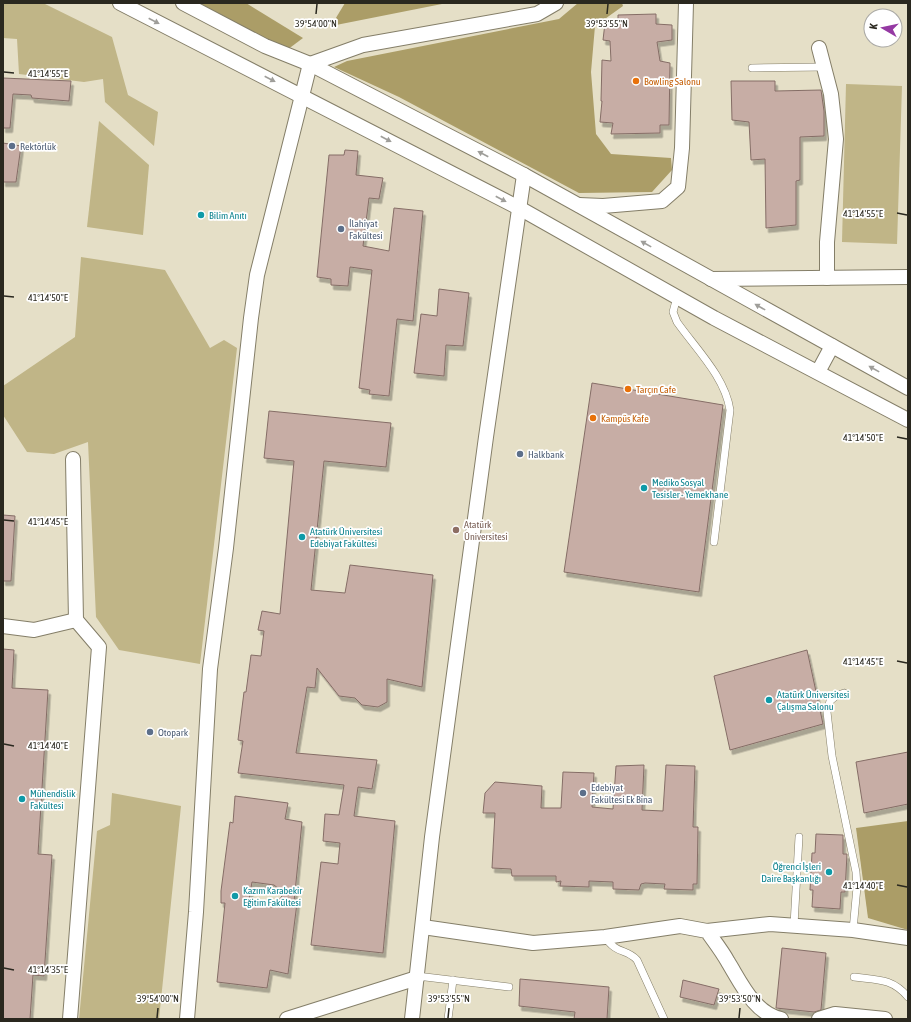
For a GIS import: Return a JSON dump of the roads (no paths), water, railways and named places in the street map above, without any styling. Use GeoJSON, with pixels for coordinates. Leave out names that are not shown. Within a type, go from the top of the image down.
{"type":"FeatureCollection","features":[{"type":"Feature","properties":{"kind":"street"},"geometry":{"type":"LineString","coordinates":[[120,3],[521,209],[677,297],[908,420]]}},
{"type":"Feature","properties":{"kind":"street"},"geometry":{"type":"LineString","coordinates":[[183,3],[265,46],[310,64],[524,175],[908,388]]}},
{"type":"Feature","properties":{"kind":"street"},"geometry":{"type":"LineString","coordinates":[[310,64],[363,45],[537,14],[556,3]]}},
{"type":"Feature","properties":{"kind":"street"},"geometry":{"type":"LineString","coordinates":[[577,205],[604,206],[662,201],[678,187],[682,148],[686,3]]}},
{"type":"Feature","properties":{"kind":"street"},"geometry":{"type":"LineString","coordinates":[[819,48],[831,94],[836,139],[827,242],[827,278]]}},
{"type":"Feature","properties":{"kind":"street"},"geometry":{"type":"LineString","coordinates":[[187,1019],[196,912],[210,669],[256,274],[310,64]]}},
{"type":"Feature","properties":{"kind":"street"},"geometry":{"type":"LineString","coordinates":[[412,1019],[433,830],[475,518],[521,209],[524,175]]}},
{"type":"Feature","properties":{"kind":"street"},"geometry":{"type":"LineString","coordinates":[[710,279],[908,277]]}},
{"type":"Feature","properties":{"kind":"street"},"geometry":{"type":"LineString","coordinates":[[818,372],[832,346]]}},
{"type":"Feature","properties":{"kind":"street"},"geometry":{"type":"LineString","coordinates":[[70,1019],[99,654],[99,647],[76,620],[73,459]]}},
{"type":"Feature","properties":{"kind":"street"},"geometry":{"type":"LineString","coordinates":[[3,626],[34,630],[76,620]]}},
{"type":"Feature","properties":{"kind":"street"},"geometry":{"type":"LineString","coordinates":[[423,927],[533,943],[605,937],[680,926],[707,931],[770,924],[853,930],[908,938]]}},
{"type":"Feature","properties":{"kind":"street"},"geometry":{"type":"LineString","coordinates":[[707,931],[748,995],[764,1011],[781,1019]]}},
{"type":"Feature","properties":{"kind":"street"},"geometry":{"type":"LineString","coordinates":[[287,1019],[417,977]]}},
{"type":"Feature","properties":{"kind":"street"},"geometry":{"type":"LineString","coordinates":[[819,1019],[835,1014],[885,1019]]}},
{"type":"Feature","properties":{"kind":"lane"},"geometry":{"type":"LineString","coordinates":[[752,68],[824,67]]}},
{"type":"Feature","properties":{"kind":"lane"},"geometry":{"type":"LineString","coordinates":[[677,297],[673,312],[677,322],[722,384],[729,401],[730,410],[714,542]]}},
{"type":"Feature","properties":{"kind":"lane"},"geometry":{"type":"LineString","coordinates":[[844,693],[836,696],[830,701],[827,712],[832,756],[856,872],[853,930]]}},
{"type":"Feature","properties":{"kind":"lane"},"geometry":{"type":"LineString","coordinates":[[794,925],[799,837]]}},
{"type":"Feature","properties":{"kind":"lane"},"geometry":{"type":"LineString","coordinates":[[605,937],[614,949],[629,954],[637,960],[664,1019]]}},
{"type":"Feature","properties":{"kind":"lane"},"geometry":{"type":"LineString","coordinates":[[417,977],[509,987]]}},
{"type":"Feature","properties":{"kind":"lane"},"geometry":{"type":"LineString","coordinates":[[854,977],[886,981],[895,984],[908,998]]}},
{"type":"Feature","properties":{"kind":"lane"},"geometry":{"type":"LineString","coordinates":[[448,1019],[453,980]]}},
{"type":"Feature","properties":{"kind":"place","name":"Bowling Salonu"},"geometry":{"type":"Point","coordinates":[636,81]}},
{"type":"Feature","properties":{"kind":"place","name":"Rektörlük"},"geometry":{"type":"Point","coordinates":[12,146]}},
{"type":"Feature","properties":{"kind":"place","name":"Bilim Anıtı"},"geometry":{"type":"Point","coordinates":[201,215]}},
{"type":"Feature","properties":{"kind":"place","name":"İlahiyat Fakültesi"},"geometry":{"type":"Point","coordinates":[341,229]}},
{"type":"Feature","properties":{"kind":"place","name":"Tarçın Cafe"},"geometry":{"type":"Point","coordinates":[628,389]}},
{"type":"Feature","properties":{"kind":"place","name":"Kampüs Kafe"},"geometry":{"type":"Point","coordinates":[593,418]}},
{"type":"Feature","properties":{"kind":"place","name":"Halkbank"},"geometry":{"type":"Point","coordinates":[520,454]}},
{"type":"Feature","properties":{"kind":"place","name":"Mediko Sosyal Tesisler - Yemekhane"},"geometry":{"type":"Point","coordinates":[644,488]}},
{"type":"Feature","properties":{"kind":"place","name":"Atatürk Üniversitesi"},"geometry":{"type":"Point","coordinates":[456,530]}},
{"type":"Feature","properties":{"kind":"place","name":"Atatürk Üniversitesi Edebiyat Fakültesi"},"geometry":{"type":"Point","coordinates":[302,537]}},
{"type":"Feature","properties":{"kind":"place","name":"Atatürk Üniversitesi Çalışma Salonu"},"geometry":{"type":"Point","coordinates":[769,700]}},
{"type":"Feature","properties":{"kind":"place","name":"Otopark"},"geometry":{"type":"Point","coordinates":[150,732]}},
{"type":"Feature","properties":{"kind":"place","name":"Edebiyat Fakültesi Ek Bina"},"geometry":{"type":"Point","coordinates":[583,793]}},
{"type":"Feature","properties":{"kind":"place","name":"Mühendislik Fakültesi"},"geometry":{"type":"Point","coordinates":[22,799]}},
{"type":"Feature","properties":{"kind":"place","name":"Öğrenci İşleri Daire Başkanlığı"},"geometry":{"type":"Point","coordinates":[829,872]}},
{"type":"Feature","properties":{"kind":"place","name":"Kazım Karabekir Eğitim Fakültesi"},"geometry":{"type":"Point","coordinates":[235,896]}}]}
